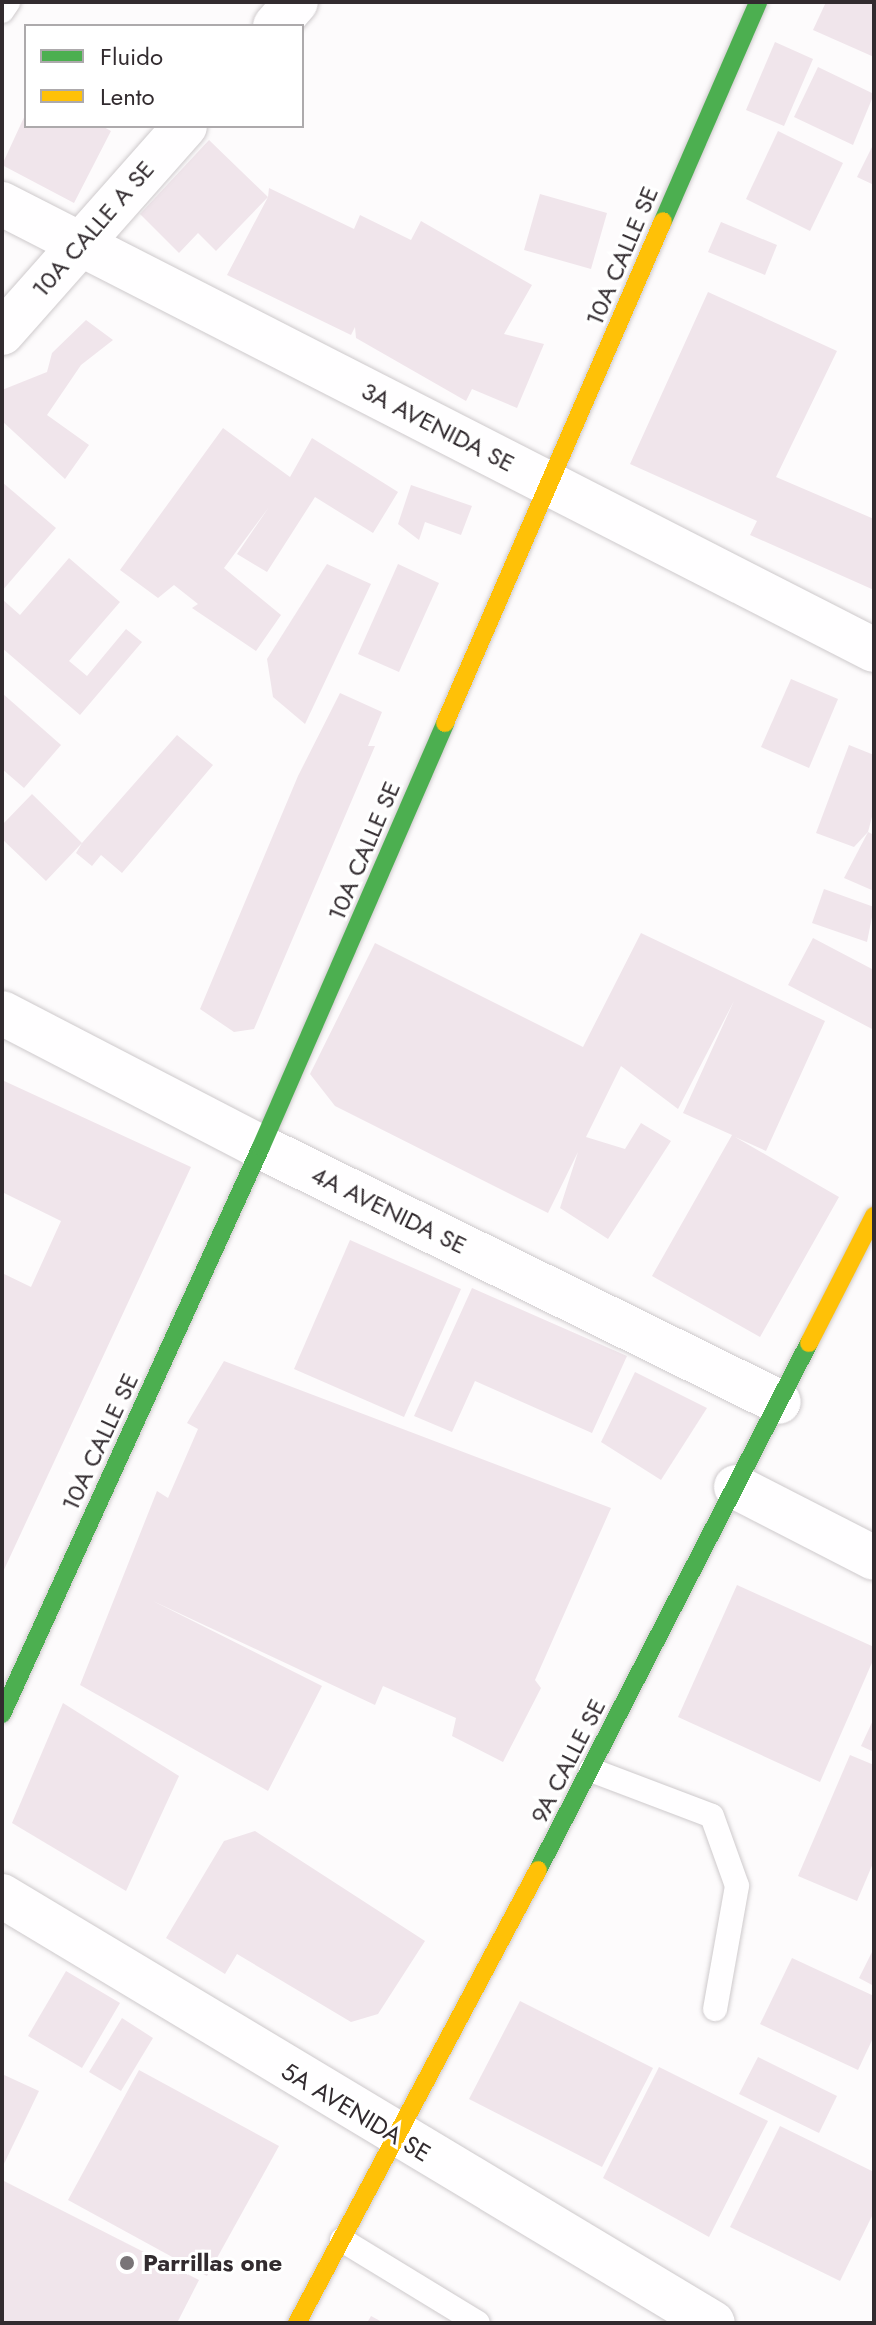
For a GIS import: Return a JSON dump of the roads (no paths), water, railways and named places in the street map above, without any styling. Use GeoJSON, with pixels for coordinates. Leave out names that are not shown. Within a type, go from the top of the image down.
{"type":"FeatureCollection","features":[{"type":"Feature","properties":{"kind":"street"},"geometry":{"type":"LineString","coordinates":[[277,24],[296,2]]}},
{"type":"Feature","properties":{"kind":"street","name":"10A CALLE SE"},"geometry":{"type":"LineString","coordinates":[[2,1714],[261,1147],[758,2]]}},
{"type":"Feature","properties":{"kind":"street","name":"10A CALLE A SE"},"geometry":{"type":"LineString","coordinates":[[2,333],[183,128]]}},
{"type":"Feature","properties":{"kind":"street","name":"3A AVENIDA SE"},"geometry":{"type":"LineString","coordinates":[[2,204],[874,650]]}},
{"type":"Feature","properties":{"kind":"street","name":"4A AVENIDA SE"},"geometry":{"type":"LineString","coordinates":[[2,1013],[261,1147],[779,1402]]}},
{"type":"Feature","properties":{"kind":"street","name":"9A CALLE SE"},"geometry":{"type":"LineString","coordinates":[[297,2323],[591,1770],[874,1216]]}},
{"type":"Feature","properties":{"kind":"street"},"geometry":{"type":"LineString","coordinates":[[736,1487],[874,1558]]}},
{"type":"Feature","properties":{"kind":"street","name":"5A AVENIDA SE"},"geometry":{"type":"LineString","coordinates":[[2,1896],[397,2138],[713,2323]]}},
{"type":"Feature","properties":{"kind":"lane"},"geometry":{"type":"LineString","coordinates":[[2,11],[8,2]]}},
{"type":"Feature","properties":{"kind":"lane"},"geometry":{"type":"LineString","coordinates":[[591,1770],[712,1816],[737,1886],[715,2009]]}},
{"type":"Feature","properties":{"kind":"lane"},"geometry":{"type":"LineString","coordinates":[[342,2240],[478,2323]]}},
{"type":"Feature","properties":{"kind":"place","name":"Parrillas one"},"geometry":{"type":"Point","coordinates":[127,2263]}}]}
